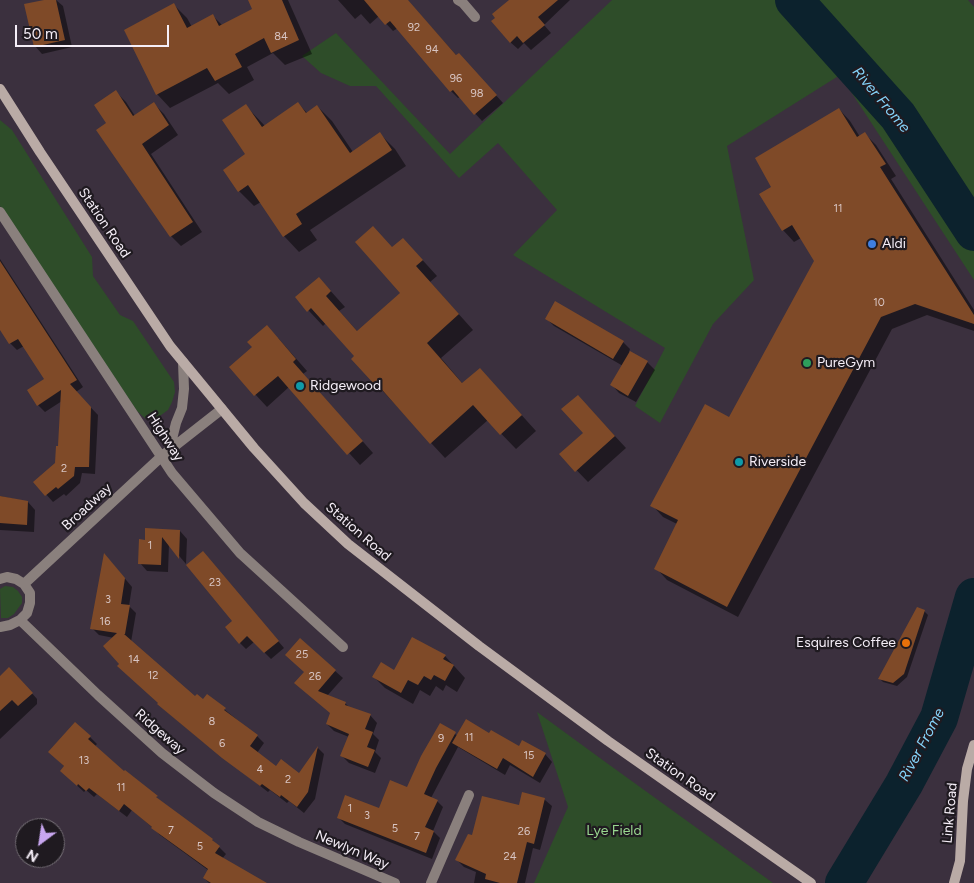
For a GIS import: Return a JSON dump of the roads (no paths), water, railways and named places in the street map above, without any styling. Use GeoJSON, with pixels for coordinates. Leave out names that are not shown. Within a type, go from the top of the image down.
{"type":"FeatureCollection","features":[{"type":"Feature","properties":{"kind":"main road","name":"Station Road"},"geometry":{"type":"LineString","coordinates":[[0,90],[128,285],[183,362],[254,448],[304,503],[336,534],[401,586],[560,706],[810,882]]}},
{"type":"Feature","properties":{"kind":"main road","name":"Link Road"},"geometry":{"type":"LineString","coordinates":[[954,883],[960,862],[963,801],[967,769],[974,745]]}},
{"type":"Feature","properties":{"kind":"street"},"geometry":{"type":"LineString","coordinates":[[462,1],[475,17]]}},
{"type":"Feature","properties":{"kind":"street","name":"Highway"},"geometry":{"type":"LineString","coordinates":[[0,212],[166,454],[172,473],[240,553],[343,646]]}},
{"type":"Feature","properties":{"kind":"street"},"geometry":{"type":"LineString","coordinates":[[166,454],[182,408],[184,389],[183,362]]}},
{"type":"Feature","properties":{"kind":"street","name":"Broadway"},"geometry":{"type":"LineString","coordinates":[[24,584],[166,454],[222,409]]}},
{"type":"Feature","properties":{"kind":"street"},"geometry":{"type":"LineString","coordinates":[[0,579],[7,577],[16,579],[24,584],[30,593],[27,613],[20,620],[10,625],[0,626]]}},
{"type":"Feature","properties":{"kind":"street","name":"Ridgeway"},"geometry":{"type":"LineString","coordinates":[[20,620],[162,753],[214,793],[250,817],[299,842]]}},
{"type":"Feature","properties":{"kind":"street"},"geometry":{"type":"LineString","coordinates":[[431,883],[469,795]]}},
{"type":"Feature","properties":{"kind":"street","name":"Newlyn Way"},"geometry":{"type":"LineString","coordinates":[[299,842],[395,883]]}},
{"type":"Feature","properties":{"kind":"waterway","name":"River Frome"},"geometry":{"type":"LineString","coordinates":[[794,0],[898,116],[974,232]]}},
{"type":"Feature","properties":{"kind":"waterway","name":"River Frome"},"geometry":{"type":"LineString","coordinates":[[844,883],[904,784],[939,718],[974,597]]}},
{"type":"Feature","properties":{"kind":"place","name":"Aldi"},"geometry":{"type":"Point","coordinates":[872,244]}},
{"type":"Feature","properties":{"kind":"place","name":"PureGym"},"geometry":{"type":"Point","coordinates":[807,363]}},
{"type":"Feature","properties":{"kind":"place","name":"Ridgewood"},"geometry":{"type":"Point","coordinates":[300,386]}},
{"type":"Feature","properties":{"kind":"place","name":"Riverside"},"geometry":{"type":"Point","coordinates":[739,462]}},
{"type":"Feature","properties":{"kind":"place","name":"Esquires Coffee"},"geometry":{"type":"Point","coordinates":[906,643]}},
{"type":"Feature","properties":{"kind":"park label","name":"Lye Field"},"geometry":{"type":"Point","coordinates":[614,831]}}]}
